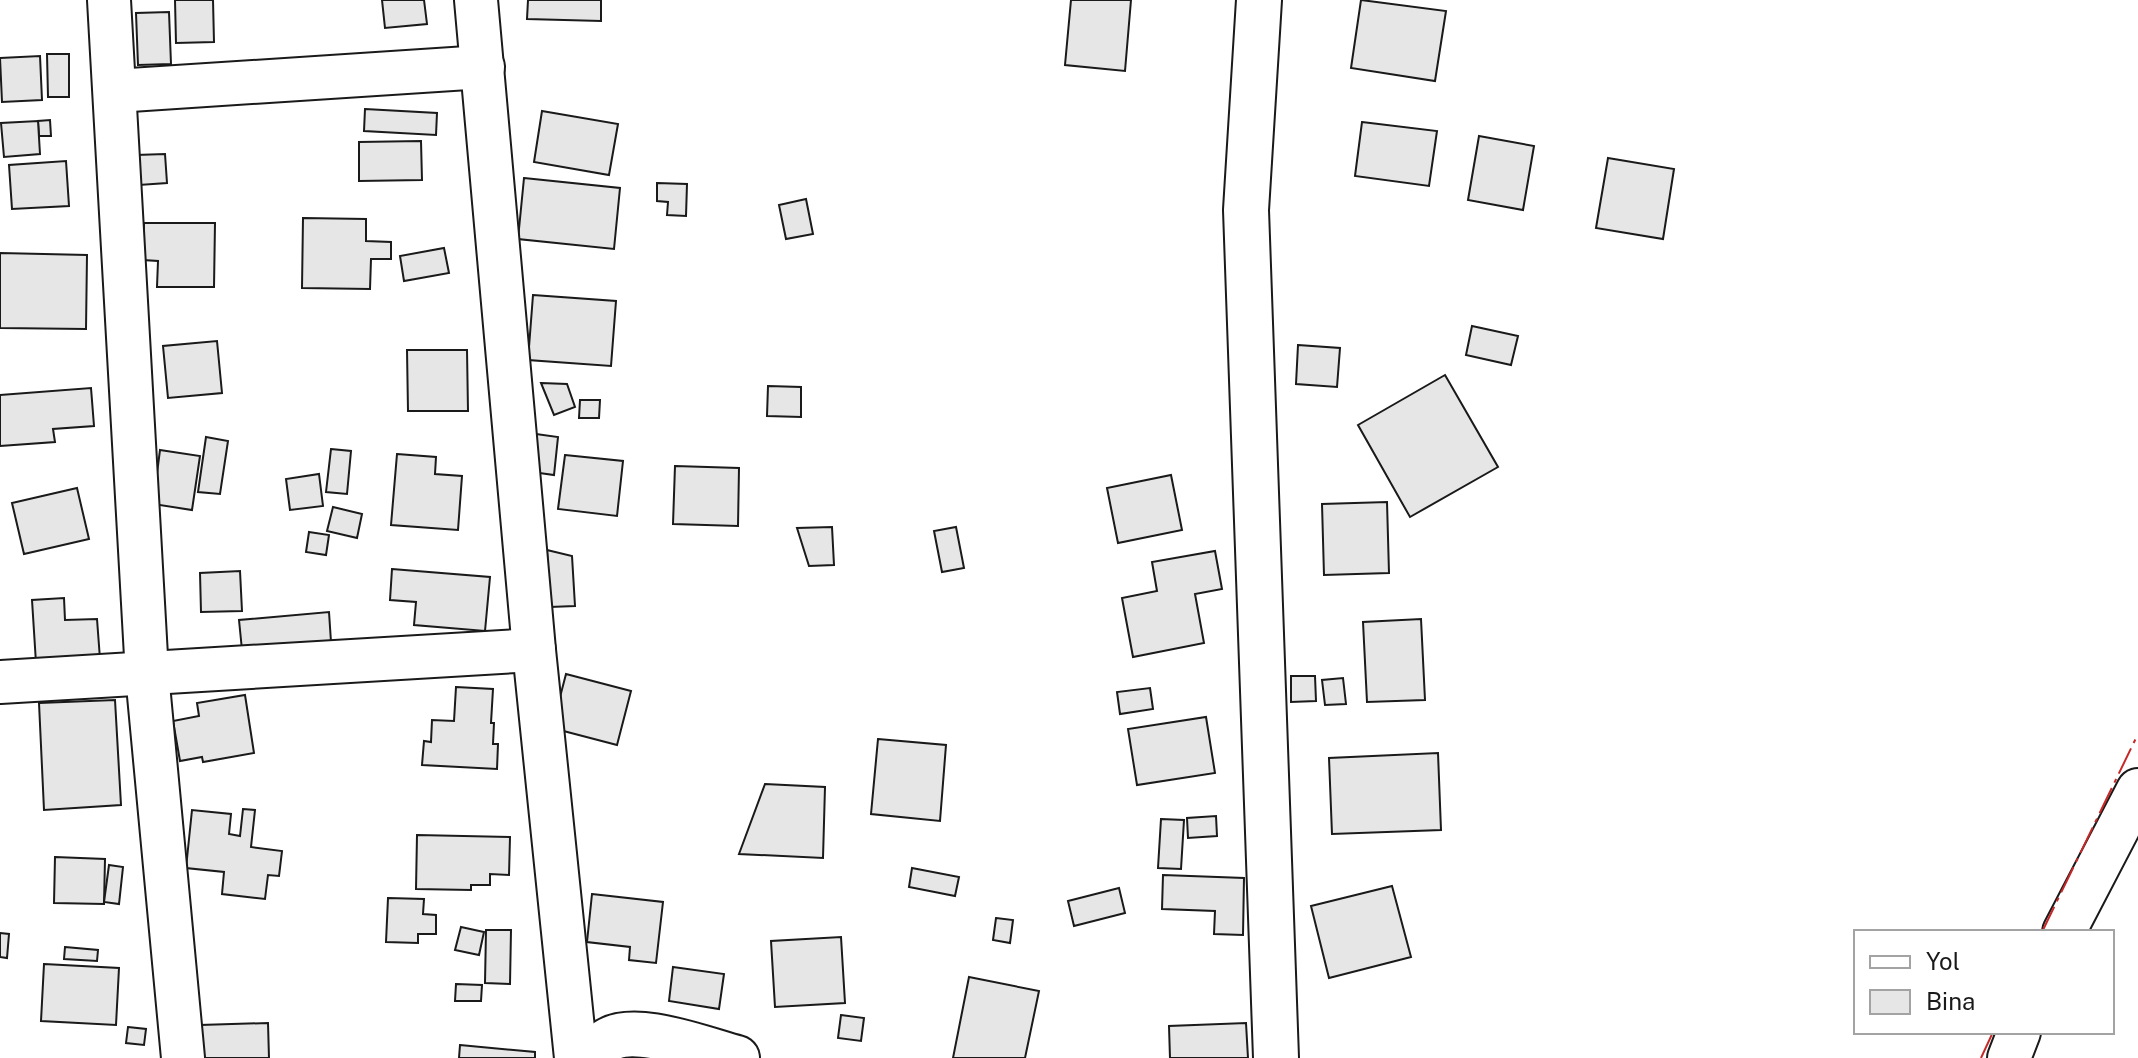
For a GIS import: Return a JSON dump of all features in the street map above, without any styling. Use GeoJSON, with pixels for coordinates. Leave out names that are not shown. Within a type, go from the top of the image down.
{"type":"FeatureCollection","features":[{"type":"Feature","properties":{"kind":"main road"},"geometry":{"type":"LineString","coordinates":[[1259,0],[1246,210],[1276,1058]]}},
{"type":"Feature","properties":{"kind":"main road"},"geometry":{"type":"LineString","coordinates":[[592,1058],[605,1042],[625,1034],[654,1036],[737,1058]]}},
{"type":"Feature","properties":{"kind":"street"},"geometry":{"type":"LineString","coordinates":[[109,0],[147,674],[183,1058]]}},
{"type":"Feature","properties":{"kind":"street"},"geometry":{"type":"LineString","coordinates":[[476,0],[534,650],[576,1058]]}},
{"type":"Feature","properties":{"kind":"street"},"geometry":{"type":"LineString","coordinates":[[115,91],[483,67]]}},
{"type":"Feature","properties":{"kind":"street"},"geometry":{"type":"LineString","coordinates":[[0,682],[534,650]]}},
{"type":"Feature","properties":{"kind":"street"},"geometry":{"type":"LineString","coordinates":[[2065,930],[2138,790]]}},
{"type":"Feature","properties":{"kind":"street"},"geometry":{"type":"LineString","coordinates":[[2009,1058],[2018,1034]]}},
{"type":"Feature","properties":{"kind":"building"},"geometry":{"type":"Polygon","coordinates":[[[175,0],[213,0],[214,42],[176,43],[175,0]]]}},
{"type":"Feature","properties":{"kind":"building"},"geometry":{"type":"Polygon","coordinates":[[[382,0],[424,0],[427,24],[385,28],[382,0]]]}},
{"type":"Feature","properties":{"kind":"building"},"geometry":{"type":"Polygon","coordinates":[[[528,0],[601,0],[601,21],[527,19],[528,0]]]}},
{"type":"Feature","properties":{"kind":"building"},"geometry":{"type":"Polygon","coordinates":[[[1071,0],[1131,0],[1125,71],[1065,65],[1071,0]]]}},
{"type":"Feature","properties":{"kind":"building"},"geometry":{"type":"Polygon","coordinates":[[[1361,0],[1446,11],[1435,81],[1351,68],[1361,0]]]}},
{"type":"Feature","properties":{"kind":"building"},"geometry":{"type":"Polygon","coordinates":[[[169,12],[171,64],[138,65],[136,13],[169,12]]]}},
{"type":"Feature","properties":{"kind":"building"},"geometry":{"type":"Polygon","coordinates":[[[47,54],[69,54],[69,97],[48,97],[47,54]]]}},
{"type":"Feature","properties":{"kind":"building"},"geometry":{"type":"Polygon","coordinates":[[[40,56],[42,100],[2,102],[0,58],[40,56]]]}},
{"type":"Feature","properties":{"kind":"building"},"geometry":{"type":"Polygon","coordinates":[[[365,109],[437,113],[436,135],[364,131],[365,109]]]}},
{"type":"Feature","properties":{"kind":"building"},"geometry":{"type":"Polygon","coordinates":[[[542,111],[618,124],[609,175],[534,162],[542,111]]]}},
{"type":"Feature","properties":{"kind":"building"},"geometry":{"type":"Polygon","coordinates":[[[50,120],[51,136],[39,136],[38,121],[50,120]]]}},
{"type":"Feature","properties":{"kind":"building"},"geometry":{"type":"Polygon","coordinates":[[[38,121],[40,154],[4,157],[1,123],[38,121]]]}},
{"type":"Feature","properties":{"kind":"building"},"geometry":{"type":"Polygon","coordinates":[[[1362,122],[1437,131],[1429,186],[1355,176],[1362,122]]]}},
{"type":"Feature","properties":{"kind":"building"},"geometry":{"type":"Polygon","coordinates":[[[1479,136],[1534,146],[1523,210],[1468,200],[1479,136]]]}},
{"type":"Feature","properties":{"kind":"building"},"geometry":{"type":"Polygon","coordinates":[[[421,141],[422,180],[359,181],[359,142],[421,141]]]}},
{"type":"Feature","properties":{"kind":"building"},"geometry":{"type":"Polygon","coordinates":[[[165,154],[167,183],[139,185],[136,155],[165,154]]]}},
{"type":"Feature","properties":{"kind":"building"},"geometry":{"type":"Polygon","coordinates":[[[1608,158],[1674,169],[1663,239],[1596,228],[1608,158]]]}},
{"type":"Feature","properties":{"kind":"building"},"geometry":{"type":"Polygon","coordinates":[[[66,161],[69,206],[12,209],[9,165],[66,161]]]}},
{"type":"Feature","properties":{"kind":"building"},"geometry":{"type":"Polygon","coordinates":[[[524,178],[620,188],[614,249],[518,239],[524,178]]]}},
{"type":"Feature","properties":{"kind":"building"},"geometry":{"type":"Polygon","coordinates":[[[657,183],[687,184],[686,216],[667,215],[668,202],[657,201],[657,183]]]}},
{"type":"Feature","properties":{"kind":"building"},"geometry":{"type":"Polygon","coordinates":[[[806,199],[813,234],[786,239],[779,205],[806,199]]]}},
{"type":"Feature","properties":{"kind":"building"},"geometry":{"type":"Polygon","coordinates":[[[303,218],[366,219],[366,241],[391,242],[391,259],[371,259],[370,289],[302,288],[303,218]]]}},
{"type":"Feature","properties":{"kind":"building"},"geometry":{"type":"Polygon","coordinates":[[[144,223],[215,223],[214,287],[157,287],[158,261],[143,260],[144,223]]]}},
{"type":"Feature","properties":{"kind":"building"},"geometry":{"type":"Polygon","coordinates":[[[444,248],[449,273],[404,281],[400,256],[444,248]]]}},
{"type":"Feature","properties":{"kind":"building"},"geometry":{"type":"Polygon","coordinates":[[[0,253],[87,255],[86,329],[0,328],[0,253]]]}},
{"type":"Feature","properties":{"kind":"building"},"geometry":{"type":"Polygon","coordinates":[[[533,295],[616,301],[611,366],[528,360],[533,295]]]}},
{"type":"Feature","properties":{"kind":"building"},"geometry":{"type":"Polygon","coordinates":[[[1472,326],[1518,336],[1511,365],[1466,355],[1472,326]]]}},
{"type":"Feature","properties":{"kind":"building"},"geometry":{"type":"Polygon","coordinates":[[[217,341],[222,393],[168,398],[163,346],[217,341]]]}},
{"type":"Feature","properties":{"kind":"building"},"geometry":{"type":"Polygon","coordinates":[[[1298,345],[1340,348],[1337,387],[1296,384],[1298,345]]]}},
{"type":"Feature","properties":{"kind":"building"},"geometry":{"type":"Polygon","coordinates":[[[407,350],[467,350],[468,411],[408,411],[407,350]]]}},
{"type":"Feature","properties":{"kind":"building"},"geometry":{"type":"Polygon","coordinates":[[[1445,375],[1498,467],[1410,517],[1358,425],[1445,375]]]}},
{"type":"Feature","properties":{"kind":"building"},"geometry":{"type":"Polygon","coordinates":[[[541,383],[567,384],[575,407],[554,415],[541,383]]]}},
{"type":"Feature","properties":{"kind":"building"},"geometry":{"type":"Polygon","coordinates":[[[768,386],[801,387],[801,417],[767,416],[768,386]]]}},
{"type":"Feature","properties":{"kind":"building"},"geometry":{"type":"Polygon","coordinates":[[[91,388],[94,426],[53,429],[55,442],[0,446],[0,395],[91,388]]]}},
{"type":"Feature","properties":{"kind":"building"},"geometry":{"type":"Polygon","coordinates":[[[580,400],[600,400],[599,418],[579,418],[580,400]]]}},
{"type":"Feature","properties":{"kind":"building"},"geometry":{"type":"Polygon","coordinates":[[[536,434],[558,437],[554,475],[532,472],[536,434]]]}},
{"type":"Feature","properties":{"kind":"building"},"geometry":{"type":"Polygon","coordinates":[[[206,437],[228,441],[220,494],[198,492],[206,437]]]}},
{"type":"Feature","properties":{"kind":"building"},"geometry":{"type":"Polygon","coordinates":[[[331,449],[351,451],[347,494],[326,492],[331,449]]]}},
{"type":"Feature","properties":{"kind":"building"},"geometry":{"type":"Polygon","coordinates":[[[160,450],[200,456],[192,510],[153,504],[160,450]]]}},
{"type":"Feature","properties":{"kind":"building"},"geometry":{"type":"Polygon","coordinates":[[[397,454],[436,457],[435,474],[462,476],[458,530],[391,525],[397,454]]]}},
{"type":"Feature","properties":{"kind":"building"},"geometry":{"type":"Polygon","coordinates":[[[565,455],[623,461],[617,516],[558,509],[565,455]]]}},
{"type":"Feature","properties":{"kind":"building"},"geometry":{"type":"Polygon","coordinates":[[[675,466],[739,468],[738,526],[673,524],[675,466]]]}},
{"type":"Feature","properties":{"kind":"building"},"geometry":{"type":"Polygon","coordinates":[[[319,474],[323,506],[290,510],[286,479],[319,474]]]}},
{"type":"Feature","properties":{"kind":"building"},"geometry":{"type":"Polygon","coordinates":[[[1171,475],[1182,530],[1118,543],[1107,488],[1171,475]]]}},
{"type":"Feature","properties":{"kind":"building"},"geometry":{"type":"Polygon","coordinates":[[[77,488],[89,539],[24,554],[12,503],[77,488]]]}},
{"type":"Feature","properties":{"kind":"building"},"geometry":{"type":"Polygon","coordinates":[[[1387,502],[1389,573],[1324,575],[1322,504],[1387,502]]]}},
{"type":"Feature","properties":{"kind":"building"},"geometry":{"type":"Polygon","coordinates":[[[333,507],[362,514],[357,538],[327,531],[333,507]]]}},
{"type":"Feature","properties":{"kind":"building"},"geometry":{"type":"Polygon","coordinates":[[[832,527],[834,565],[809,566],[797,528],[832,527]]]}},
{"type":"Feature","properties":{"kind":"building"},"geometry":{"type":"Polygon","coordinates":[[[956,527],[964,568],[942,572],[934,531],[956,527]]]}},
{"type":"Feature","properties":{"kind":"building"},"geometry":{"type":"Polygon","coordinates":[[[309,532],[329,535],[326,555],[306,552],[309,532]]]}},
{"type":"Feature","properties":{"kind":"building"},"geometry":{"type":"Polygon","coordinates":[[[547,550],[572,556],[575,606],[550,607],[547,550]]]}},
{"type":"Feature","properties":{"kind":"building"},"geometry":{"type":"Polygon","coordinates":[[[1215,551],[1222,589],[1195,594],[1204,643],[1133,657],[1122,598],[1157,591],[1152,562],[1215,551]]]}},
{"type":"Feature","properties":{"kind":"building"},"geometry":{"type":"Polygon","coordinates":[[[392,569],[490,577],[485,631],[414,625],[416,602],[390,600],[392,569]]]}},
{"type":"Feature","properties":{"kind":"building"},"geometry":{"type":"Polygon","coordinates":[[[240,571],[242,611],[201,612],[200,573],[240,571]]]}},
{"type":"Feature","properties":{"kind":"building"},"geometry":{"type":"Polygon","coordinates":[[[64,598],[65,620],[97,619],[100,659],[36,663],[32,600],[64,598]]]}},
{"type":"Feature","properties":{"kind":"building"},"geometry":{"type":"Polygon","coordinates":[[[329,612],[331,642],[242,650],[239,620],[329,612]]]}},
{"type":"Feature","properties":{"kind":"building"},"geometry":{"type":"Polygon","coordinates":[[[1421,619],[1425,700],[1367,702],[1363,622],[1421,619]]]}},
{"type":"Feature","properties":{"kind":"building"},"geometry":{"type":"Polygon","coordinates":[[[566,674],[631,691],[617,745],[552,728],[566,674]]]}},
{"type":"Feature","properties":{"kind":"building"},"geometry":{"type":"Polygon","coordinates":[[[1291,676],[1315,676],[1316,701],[1291,702],[1291,676]]]}},
{"type":"Feature","properties":{"kind":"building"},"geometry":{"type":"Polygon","coordinates":[[[1343,678],[1346,704],[1325,705],[1322,680],[1343,678]]]}},
{"type":"Feature","properties":{"kind":"building"},"geometry":{"type":"Polygon","coordinates":[[[456,687],[493,689],[491,723],[494,723],[493,744],[498,744],[497,769],[422,765],[424,741],[431,742],[432,720],[454,721],[456,687]]]}},
{"type":"Feature","properties":{"kind":"building"},"geometry":{"type":"Polygon","coordinates":[[[1150,688],[1153,709],[1120,714],[1117,692],[1150,688]]]}},
{"type":"Feature","properties":{"kind":"building"},"geometry":{"type":"Polygon","coordinates":[[[245,695],[254,753],[203,762],[202,757],[180,761],[173,721],[199,716],[197,703],[245,695]]]}},
{"type":"Feature","properties":{"kind":"building"},"geometry":{"type":"Polygon","coordinates":[[[115,700],[121,805],[44,810],[39,703],[115,700]]]}},
{"type":"Feature","properties":{"kind":"building"},"geometry":{"type":"Polygon","coordinates":[[[1206,717],[1215,773],[1137,785],[1128,729],[1206,717]]]}},
{"type":"Feature","properties":{"kind":"building"},"geometry":{"type":"Polygon","coordinates":[[[878,739],[946,745],[940,821],[871,814],[878,739]]]}},
{"type":"Feature","properties":{"kind":"building"},"geometry":{"type":"Polygon","coordinates":[[[1438,753],[1441,830],[1332,834],[1329,758],[1438,753]]]}},
{"type":"Feature","properties":{"kind":"building"},"geometry":{"type":"Polygon","coordinates":[[[765,784],[825,787],[823,858],[739,854],[765,784]]]}},
{"type":"Feature","properties":{"kind":"building"},"geometry":{"type":"Polygon","coordinates":[[[243,809],[255,810],[251,847],[282,851],[279,876],[268,875],[265,899],[222,894],[224,872],[186,868],[192,810],[231,814],[229,834],[240,836],[243,809]]]}},
{"type":"Feature","properties":{"kind":"building"},"geometry":{"type":"Polygon","coordinates":[[[1216,816],[1217,836],[1188,838],[1187,818],[1216,816]]]}},
{"type":"Feature","properties":{"kind":"building"},"geometry":{"type":"Polygon","coordinates":[[[1161,819],[1184,820],[1181,869],[1158,868],[1161,819]]]}},
{"type":"Feature","properties":{"kind":"building"},"geometry":{"type":"Polygon","coordinates":[[[417,835],[510,837],[509,875],[490,874],[490,885],[471,885],[471,890],[416,889],[417,835]]]}},
{"type":"Feature","properties":{"kind":"building"},"geometry":{"type":"Polygon","coordinates":[[[55,857],[105,859],[104,904],[54,903],[55,857]]]}},
{"type":"Feature","properties":{"kind":"building"},"geometry":{"type":"Polygon","coordinates":[[[109,865],[123,867],[119,904],[104,902],[109,865]]]}},
{"type":"Feature","properties":{"kind":"building"},"geometry":{"type":"Polygon","coordinates":[[[912,868],[959,877],[955,896],[909,887],[912,868]]]}},
{"type":"Feature","properties":{"kind":"building"},"geometry":{"type":"Polygon","coordinates":[[[1163,875],[1244,878],[1243,935],[1214,934],[1215,911],[1162,909],[1163,875]]]}},
{"type":"Feature","properties":{"kind":"building"},"geometry":{"type":"Polygon","coordinates":[[[1392,886],[1411,957],[1329,978],[1311,906],[1392,886]]]}},
{"type":"Feature","properties":{"kind":"building"},"geometry":{"type":"Polygon","coordinates":[[[1119,888],[1125,913],[1074,926],[1068,901],[1119,888]]]}},
{"type":"Feature","properties":{"kind":"building"},"geometry":{"type":"Polygon","coordinates":[[[592,894],[663,902],[656,963],[629,960],[630,947],[587,942],[592,894]]]}},
{"type":"Feature","properties":{"kind":"building"},"geometry":{"type":"Polygon","coordinates":[[[388,898],[424,899],[423,914],[436,915],[436,934],[418,934],[418,943],[386,942],[388,898]]]}},
{"type":"Feature","properties":{"kind":"building"},"geometry":{"type":"Polygon","coordinates":[[[996,918],[1013,920],[1010,943],[993,940],[996,918]]]}},
{"type":"Feature","properties":{"kind":"building"},"geometry":{"type":"Polygon","coordinates":[[[461,927],[484,932],[479,955],[455,950],[461,927]]]}},
{"type":"Feature","properties":{"kind":"building"},"geometry":{"type":"Polygon","coordinates":[[[486,930],[511,930],[510,984],[485,983],[486,930]]]}},
{"type":"Feature","properties":{"kind":"building"},"geometry":{"type":"Polygon","coordinates":[[[0,933],[9,934],[7,958],[0,957],[0,933]]]}},
{"type":"Feature","properties":{"kind":"building"},"geometry":{"type":"Polygon","coordinates":[[[841,937],[845,1003],[775,1007],[771,941],[841,937]]]}},
{"type":"Feature","properties":{"kind":"building"},"geometry":{"type":"Polygon","coordinates":[[[65,947],[98,950],[97,961],[64,959],[65,947]]]}},
{"type":"Feature","properties":{"kind":"building"},"geometry":{"type":"Polygon","coordinates":[[[44,964],[119,968],[116,1025],[41,1021],[44,964]]]}},
{"type":"Feature","properties":{"kind":"building"},"geometry":{"type":"Polygon","coordinates":[[[673,967],[724,974],[719,1009],[669,1001],[673,967]]]}},
{"type":"Feature","properties":{"kind":"building"},"geometry":{"type":"Polygon","coordinates":[[[969,977],[1039,991],[1025,1058],[953,1058],[969,977]]]}},
{"type":"Feature","properties":{"kind":"building"},"geometry":{"type":"Polygon","coordinates":[[[456,984],[482,985],[481,1001],[455,1001],[456,984]]]}},
{"type":"Feature","properties":{"kind":"building"},"geometry":{"type":"Polygon","coordinates":[[[841,1015],[864,1018],[861,1041],[838,1038],[841,1015]]]}},
{"type":"Feature","properties":{"kind":"building"},"geometry":{"type":"Polygon","coordinates":[[[268,1023],[269,1058],[200,1058],[200,1025],[268,1023]]]}},
{"type":"Feature","properties":{"kind":"building"},"geometry":{"type":"Polygon","coordinates":[[[1246,1023],[1248,1058],[1170,1058],[1169,1026],[1246,1023]]]}},
{"type":"Feature","properties":{"kind":"building"},"geometry":{"type":"Polygon","coordinates":[[[128,1027],[146,1029],[144,1045],[126,1043],[128,1027]]]}},
{"type":"Feature","properties":{"kind":"building"},"geometry":{"type":"Polygon","coordinates":[[[460,1045],[535,1052],[535,1058],[459,1058],[460,1045]]]}},
{"type":"Feature","properties":{"kind":"power"},"geometry":{"type":"LineString","coordinates":[[2043,930],[2138,734]]}},
{"type":"Feature","properties":{"kind":"power"},"geometry":{"type":"LineString","coordinates":[[1981,1058],[1992,1034]]}}]}
